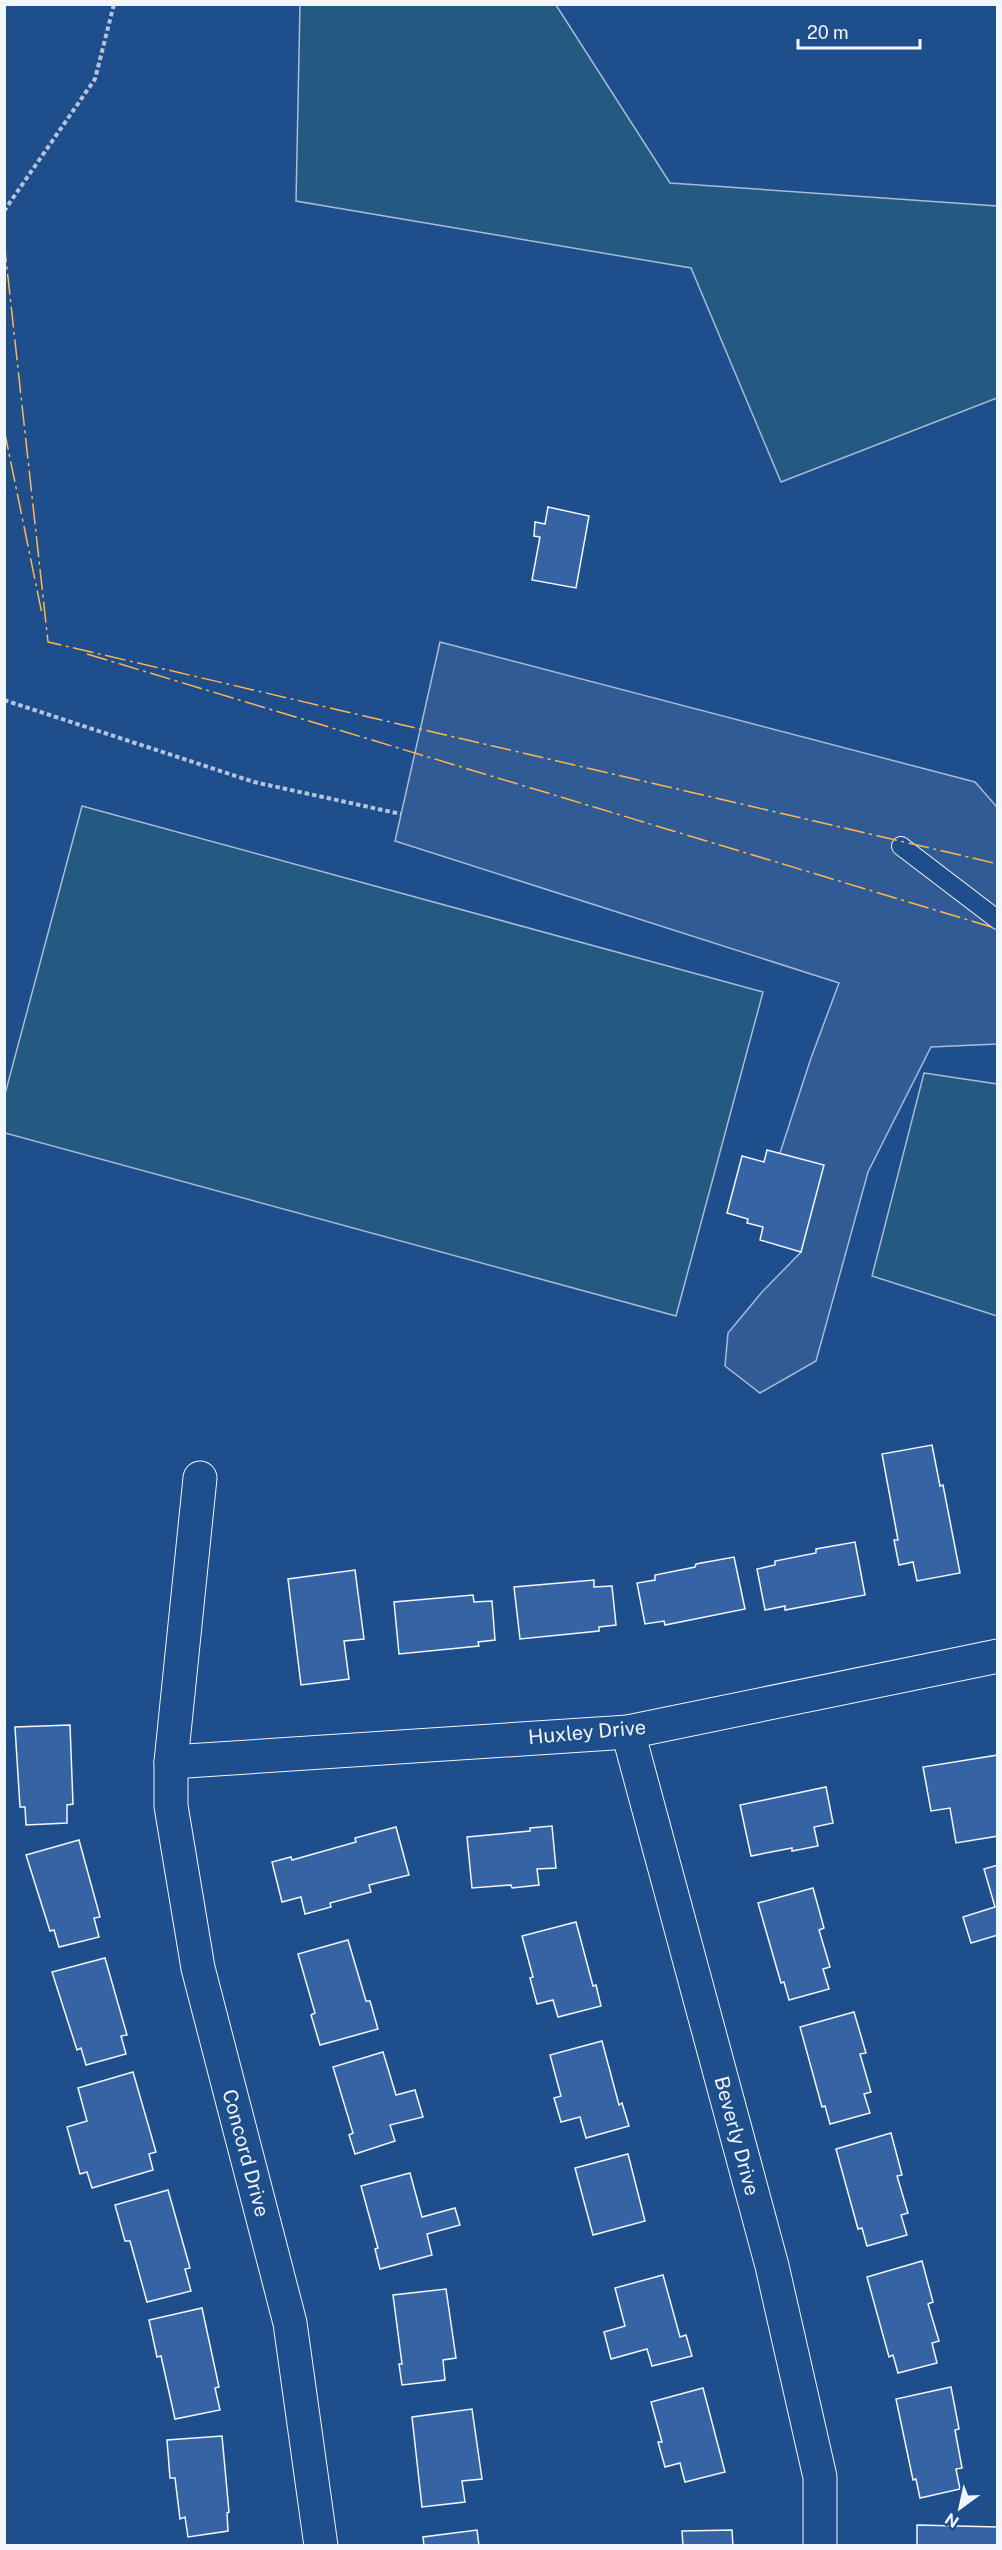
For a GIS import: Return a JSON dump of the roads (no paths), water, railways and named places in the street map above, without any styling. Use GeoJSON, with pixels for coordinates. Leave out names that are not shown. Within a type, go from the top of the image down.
{"type":"FeatureCollection","features":[{"type":"Feature","properties":{"kind":"street","name":"Concord Drive"},"geometry":{"type":"LineString","coordinates":[[200,1478],[171,1762],[171,1806],[198,1968],[290,2323],[321,2546]]}},
{"type":"Feature","properties":{"kind":"street","name":"Huxley Drive"},"geometry":{"type":"LineString","coordinates":[[171,1762],[628,1732],[998,1656]]}},
{"type":"Feature","properties":{"kind":"street","name":"Beverly Drive"},"geometry":{"type":"LineString","coordinates":[[628,1732],[772,2266],[820,2477],[820,2546]]}},
{"type":"Feature","properties":{"kind":"lane"},"geometry":{"type":"LineString","coordinates":[[901,846],[998,920]]}}]}
